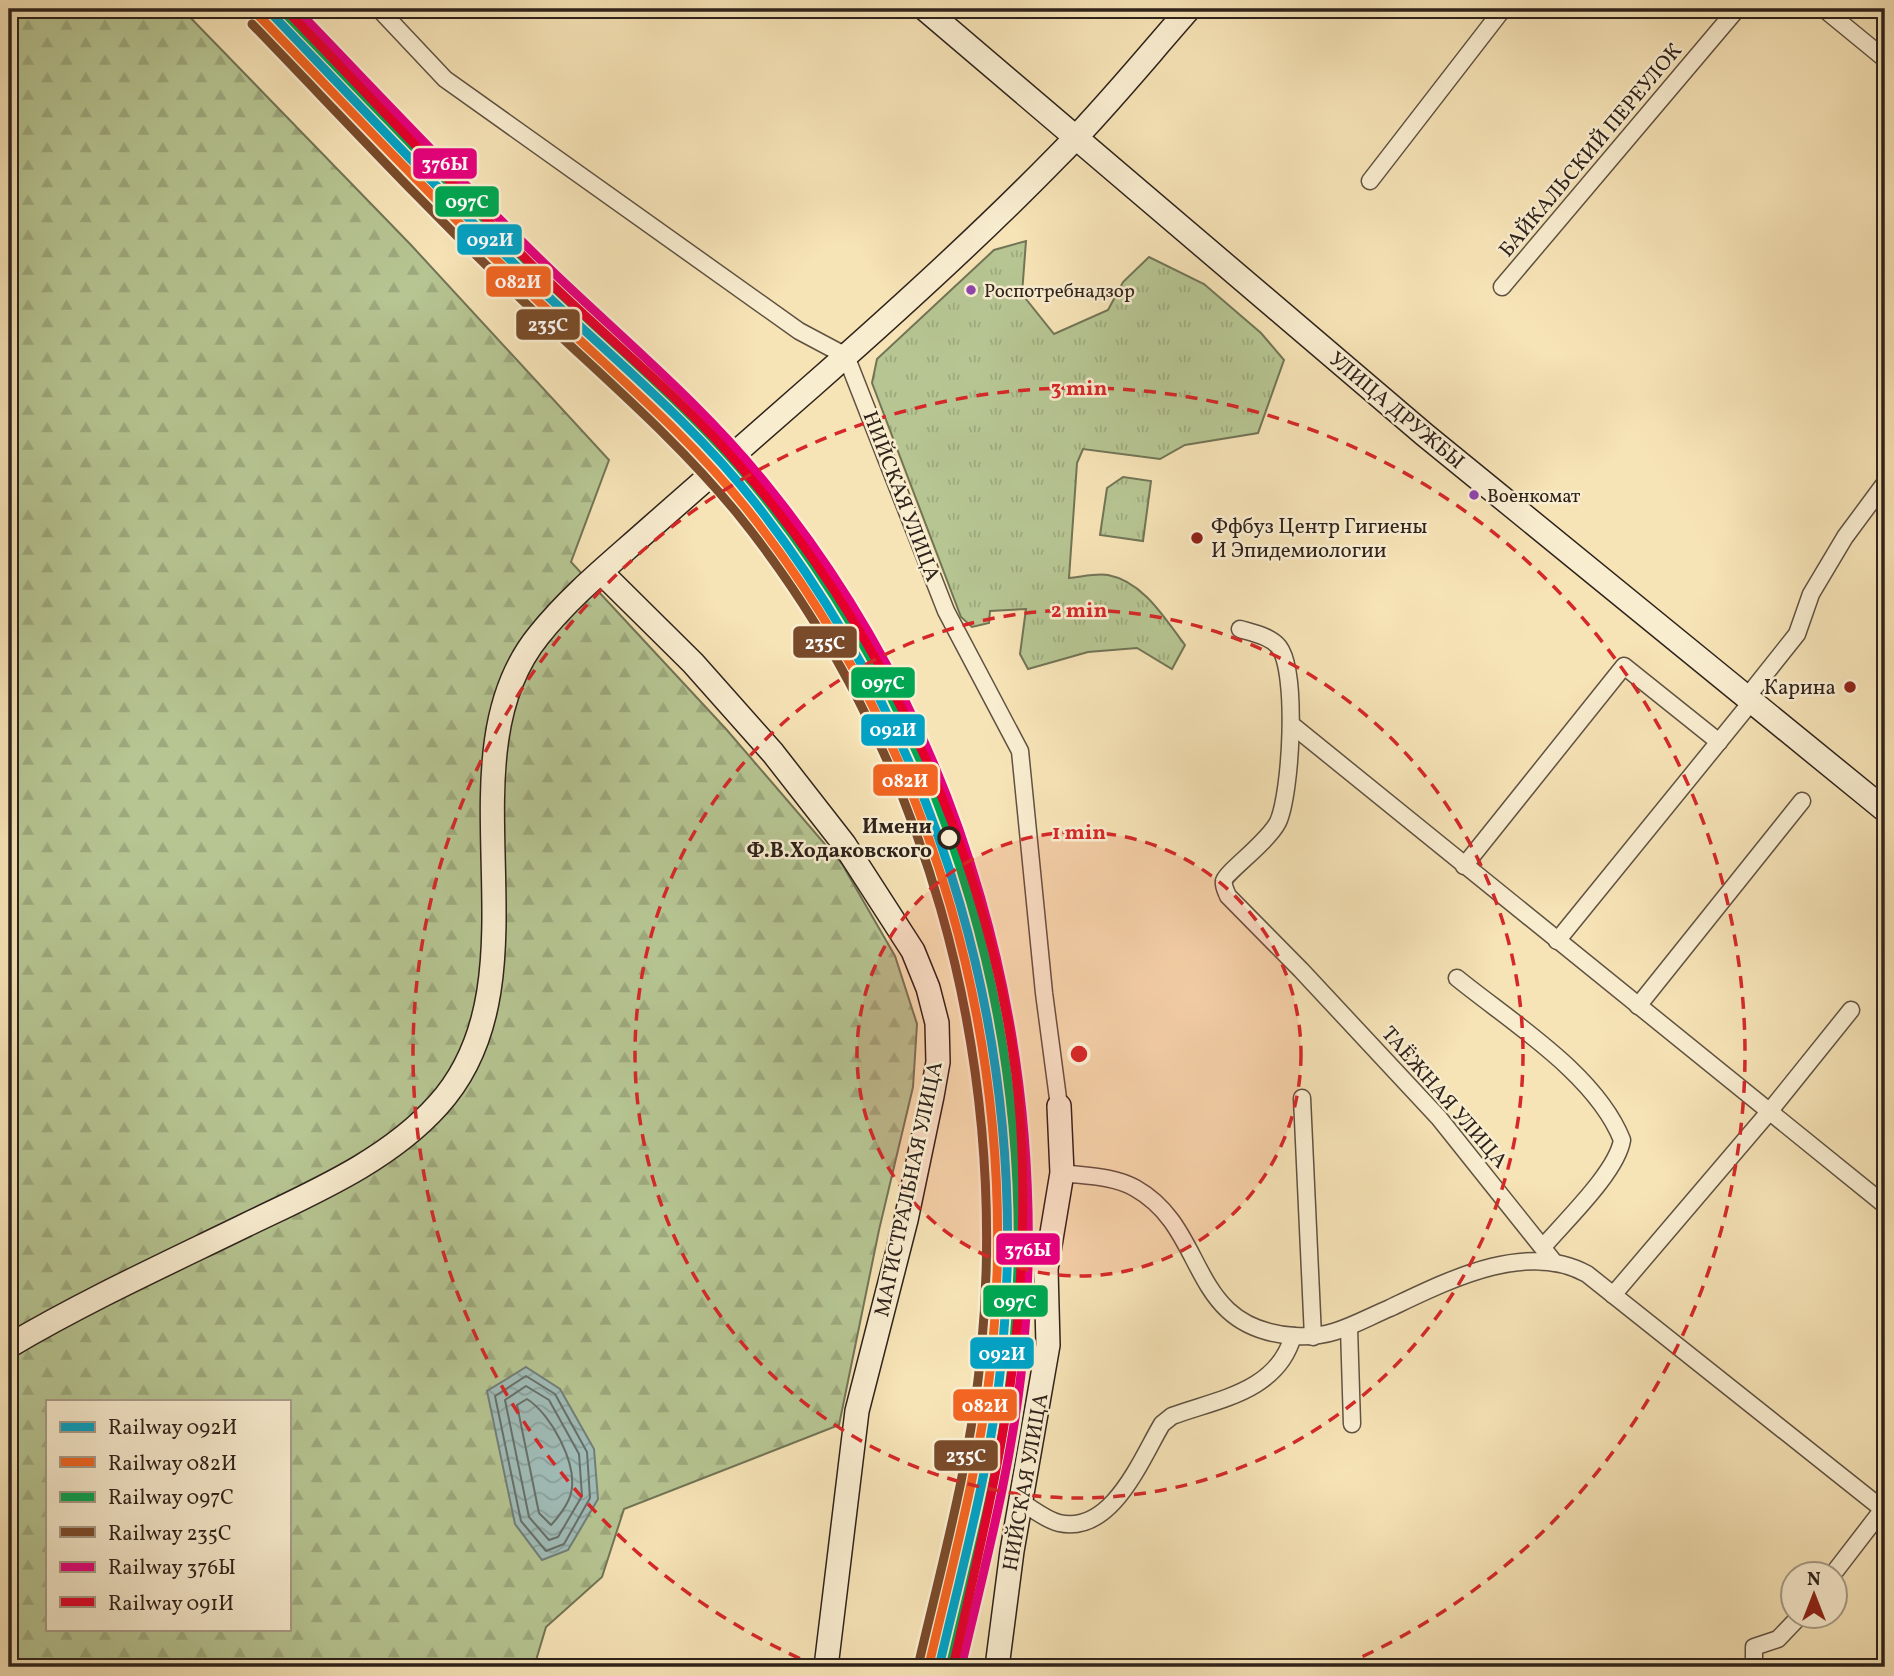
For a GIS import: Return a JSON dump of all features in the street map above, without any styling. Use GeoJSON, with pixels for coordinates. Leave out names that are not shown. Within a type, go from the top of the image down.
{"type":"FeatureCollection","features":[{"type":"Feature","properties":{"kind":"street"},"geometry":{"type":"LineString","coordinates":[[379,9],[445,79],[799,331],[846,356]]}},
{"type":"Feature","properties":{"kind":"street","name":"УЛИЦА ДРУЖБЫ"},"geometry":{"type":"LineString","coordinates":[[925,9],[1425,435],[1885,810]]}},
{"type":"Feature","properties":{"kind":"street"},"geometry":{"type":"LineString","coordinates":[[9,1346],[87,1303],[315,1191],[416,1128],[454,1085],[478,1043],[492,984],[496,752],[507,688],[519,662],[566,604],[846,356],[1075,138],[1189,9]]}},
{"type":"Feature","properties":{"kind":"street"},"geometry":{"type":"LineString","coordinates":[[1370,181],[1503,9]]}},
{"type":"Feature","properties":{"kind":"street","name":"БАЙКАЛЬСКИЙ ПЕРЕУЛОК"},"geometry":{"type":"LineString","coordinates":[[1502,287],[1737,9]]}},
{"type":"Feature","properties":{"kind":"street"},"geometry":{"type":"LineString","coordinates":[[1824,9],[1885,59]]}},
{"type":"Feature","properties":{"kind":"street","name":"НИЙСКАЯ УЛИЦА"},"geometry":{"type":"LineString","coordinates":[[846,356],[946,611],[1020,751],[1044,993],[1059,1106],[1062,1173],[1046,1269],[1048,1345],[1021,1502],[997,1667]]}},
{"type":"Feature","properties":{"kind":"street"},"geometry":{"type":"LineString","coordinates":[[1557,941],[1719,742],[1797,635],[1811,594],[1845,537],[1885,483]]}},
{"type":"Feature","properties":{"kind":"street","name":"МАГИСТРАЛЬНАЯ УЛИЦА"},"geometry":{"type":"LineString","coordinates":[[601,572],[702,673],[773,753],[844,844],[913,951],[928,988],[937,1023],[938,1062],[932,1096],[905,1220],[857,1411],[827,1667]]}},
{"type":"Feature","properties":{"kind":"street","name":"ТАЁЖНАЯ УЛИЦА"},"geometry":{"type":"LineString","coordinates":[[1240,629],[1271,640],[1280,648],[1288,679],[1292,725],[1279,819],[1268,839],[1227,875],[1224,886],[1228,896],[1439,1118],[1554,1262]]}},
{"type":"Feature","properties":{"kind":"street"},"geometry":{"type":"LineString","coordinates":[[1464,866],[1624,666],[1719,742]]}},
{"type":"Feature","properties":{"kind":"street"},"geometry":{"type":"LineString","coordinates":[[1292,725],[1885,1205]]}},
{"type":"Feature","properties":{"kind":"street"},"geometry":{"type":"LineString","coordinates":[[1638,1006],[1802,801]]}},
{"type":"Feature","properties":{"kind":"street"},"geometry":{"type":"LineString","coordinates":[[1457,978],[1576,1075],[1607,1112],[1622,1140],[1616,1157],[1599,1181],[1543,1247]]}},
{"type":"Feature","properties":{"kind":"street"},"geometry":{"type":"LineString","coordinates":[[1613,1295],[1769,1112],[1851,1010]]}},
{"type":"Feature","properties":{"kind":"street"},"geometry":{"type":"LineString","coordinates":[[1302,1098],[1313,1337]]}},
{"type":"Feature","properties":{"kind":"street"},"geometry":{"type":"LineString","coordinates":[[1062,1173],[1113,1180],[1134,1187],[1171,1219],[1220,1305],[1234,1317],[1254,1326],[1293,1336],[1313,1337],[1349,1328],[1393,1306],[1476,1272],[1527,1261],[1572,1265],[1587,1274],[1884,1510],[1844,1560]]}},
{"type":"Feature","properties":{"kind":"street"},"geometry":{"type":"LineString","coordinates":[[1349,1328],[1352,1424]]}},
{"type":"Feature","properties":{"kind":"street"},"geometry":{"type":"LineString","coordinates":[[1021,1502],[1063,1524],[1085,1522],[1097,1516],[1110,1506],[1124,1487],[1162,1424],[1172,1416],[1246,1391],[1281,1362],[1293,1336]]}},
{"type":"Feature","properties":{"kind":"street"},"geometry":{"type":"LineString","coordinates":[[1754,1667],[1754,1647],[1778,1639],[1787,1630]]}},
{"type":"Feature","properties":{"kind":"green space"},"geometry":{"type":"Polygon","coordinates":[[[9,9],[182,9],[411,245],[609,460],[571,562],[726,729],[842,864],[895,956],[917,1024],[913,1087],[879,1230],[839,1425],[624,1509],[602,1577],[546,1627],[534,1667],[9,1667],[9,9]]]}},
{"type":"Feature","properties":{"kind":"green space"},"geometry":{"type":"Polygon","coordinates":[[[1026,241],[1022,294],[1054,334],[1108,310],[1123,282],[1149,257],[1204,284],[1261,333],[1284,360],[1258,433],[1185,445],[1160,459],[1083,449],[1077,463],[1069,578],[1108,575],[1121,579],[1143,593],[1185,645],[1172,669],[1137,648],[1088,652],[1028,669],[1020,654],[1026,609],[990,611],[989,623],[972,627],[961,617],[872,383],[877,359],[994,250],[1026,241]]]}},
{"type":"Feature","properties":{"kind":"green space"},"geometry":{"type":"Polygon","coordinates":[[[1123,477],[1151,481],[1143,541],[1100,535],[1107,488],[1123,477]]]}},
{"type":"Feature","properties":{"kind":"water"},"geometry":{"type":"Polygon","coordinates":[[[526,1367],[560,1389],[594,1449],[598,1499],[568,1550],[542,1560],[515,1524],[487,1391],[526,1367]]]}},
{"type":"Feature","properties":{"kind":"rail line","name":"092И"},"geometry":{"type":"LineString","coordinates":[[267,9],[468,218],[705,445],[756,504],[822,597],[878,696],[924,799],[960,906],[986,1015],[1002,1127],[1007,1241],[1002,1355],[991,1434],[976,1512],[939,1667]]}},
{"type":"Feature","properties":{"kind":"rail line","name":"097С"},"geometry":{"type":"LineString","coordinates":[[281,9],[510,245],[685,410],[763,496],[830,590],[887,690],[934,794],[970,902],[997,1012],[1013,1125],[1018,1240],[1013,1355],[1002,1434],[987,1512],[950,1667]]}},
{"type":"Feature","properties":{"kind":"rail line","name":"091И"},"geometry":{"type":"LineString","coordinates":[[285,9],[508,241],[693,416],[741,467],[793,532],[841,602],[884,675],[922,752],[955,830],[982,911],[1002,993],[1016,1075],[1023,1196],[1018,1316],[1007,1405],[992,1493],[953,1667]]}},
{"type":"Feature","properties":{"kind":"rail line","name":"376Ы"},"geometry":{"type":"LineString","coordinates":[[296,9],[519,239],[692,403],[770,489],[838,584],[896,684],[944,788],[981,897],[1007,1009],[1023,1123],[1028,1239],[1023,1355],[1012,1434],[961,1667]]}},
{"type":"Feature","properties":{"kind":"rail line","name":"082И"},"geometry":{"type":"LineString","coordinates":[[259,16],[494,257],[695,450],[746,508],[812,600],[868,698],[915,800],[951,907],[977,1017],[992,1128],[998,1241],[992,1354],[981,1432],[929,1665]]}},
{"type":"Feature","properties":{"kind":"rail line","name":"235С"},"geometry":{"type":"LineString","coordinates":[[252,24],[451,230],[685,455],[736,512],[802,603],[859,700],[905,803],[941,909],[966,1018],[982,1129],[987,1241],[981,1353],[970,1431],[955,1509],[919,1662]]}},
{"type":"Feature","properties":{"kind":"place","name":"Роспотребнадзор"},"geometry":{"type":"Point","coordinates":[971,290]}},
{"type":"Feature","properties":{"kind":"place","name":"Военкомат"},"geometry":{"type":"Point","coordinates":[1474,495]}},
{"type":"Feature","properties":{"kind":"place","name":"Ффбуз Центр Гигиены И Эпидемиологии"},"geometry":{"type":"Point","coordinates":[1197,538]}},
{"type":"Feature","properties":{"kind":"place","name":"Карина"},"geometry":{"type":"Point","coordinates":[1850,687]}},
{"type":"Feature","properties":{"kind":"place","name":"Имени Ф.В.Ходаковского"},"geometry":{"type":"Point","coordinates":[949,838]}}]}
